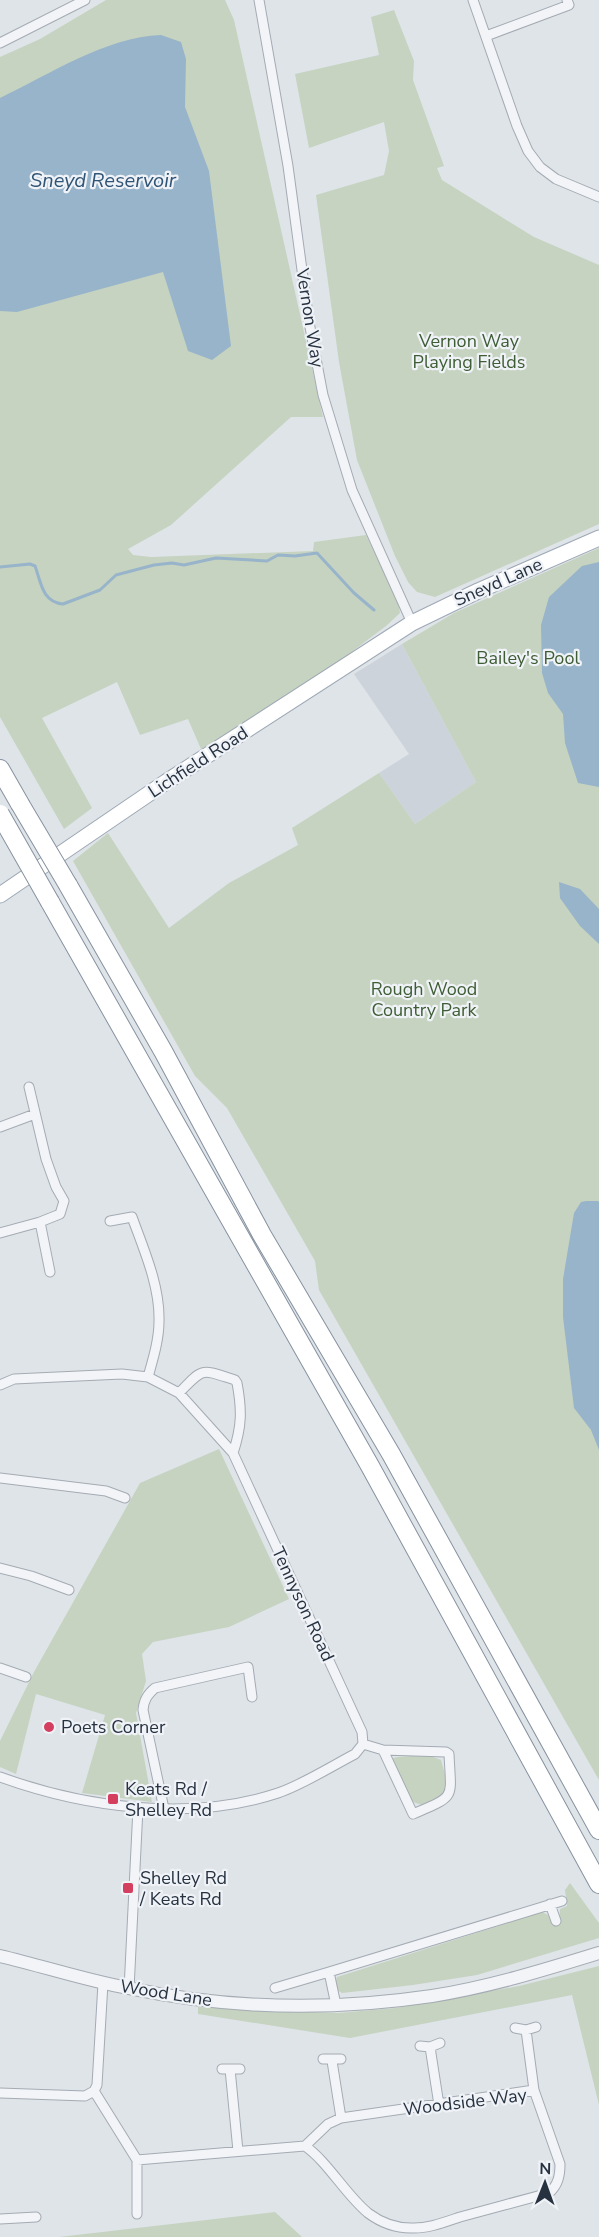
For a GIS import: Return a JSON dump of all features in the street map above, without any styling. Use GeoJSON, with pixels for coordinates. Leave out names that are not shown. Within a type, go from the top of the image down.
{"type":"FeatureCollection","features":[{"type":"Feature","properties":{"kind":"highway"},"geometry":{"type":"LineString","coordinates":[[0,769],[163,1051],[262,1235],[391,1454],[599,1830]]}},
{"type":"Feature","properties":{"kind":"highway"},"geometry":{"type":"LineString","coordinates":[[0,814],[375,1477],[599,1884]]}},
{"type":"Feature","properties":{"kind":"main road","name":"Sneyd Lane"},"geometry":{"type":"LineString","coordinates":[[399,631],[478,591],[599,538]]}},
{"type":"Feature","properties":{"kind":"main road","name":"Lichfield Road"},"geometry":{"type":"LineString","coordinates":[[0,895],[166,782],[399,631]]}},
{"type":"Feature","properties":{"kind":"street"},"geometry":{"type":"LineString","coordinates":[[0,43],[85,0]]}},
{"type":"Feature","properties":{"kind":"street","name":"Vernon Way"},"geometry":{"type":"LineString","coordinates":[[259,0],[288,166],[309,322],[324,395],[352,490],[412,623]]}},
{"type":"Feature","properties":{"kind":"street"},"geometry":{"type":"LineString","coordinates":[[473,0],[528,151],[540,167],[556,179],[599,196]]}},
{"type":"Feature","properties":{"kind":"street"},"geometry":{"type":"LineString","coordinates":[[486,36],[568,3]]}},
{"type":"Feature","properties":{"kind":"street"},"geometry":{"type":"LineString","coordinates":[[0,1233],[60,1214],[64,1201],[56,1187],[46,1159],[29,1087]]}},
{"type":"Feature","properties":{"kind":"street"},"geometry":{"type":"LineString","coordinates":[[0,1127],[35,1114]]}},
{"type":"Feature","properties":{"kind":"street"},"geometry":{"type":"LineString","coordinates":[[110,1221],[132,1217],[148,1260],[157,1299],[159,1320],[156,1346],[148,1377]]}},
{"type":"Feature","properties":{"kind":"street"},"geometry":{"type":"LineString","coordinates":[[40,1222],[50,1272]]}},
{"type":"Feature","properties":{"kind":"street"},"geometry":{"type":"LineString","coordinates":[[178,1393],[199,1372],[206,1371],[235,1380],[242,1411],[239,1434],[233,1453]]}},
{"type":"Feature","properties":{"kind":"street","name":"Tennyson Road"},"geometry":{"type":"LineString","coordinates":[[0,1385],[14,1379],[122,1374],[148,1377],[178,1393],[233,1453],[362,1732],[363,1744]]}},
{"type":"Feature","properties":{"kind":"street"},"geometry":{"type":"LineString","coordinates":[[0,1478],[106,1491],[124,1498]]}},
{"type":"Feature","properties":{"kind":"street"},"geometry":{"type":"LineString","coordinates":[[0,1568],[69,1590]]}},
{"type":"Feature","properties":{"kind":"street"},"geometry":{"type":"LineString","coordinates":[[164,1809],[142,1710],[144,1699],[154,1688],[248,1667],[252,1697]]}},
{"type":"Feature","properties":{"kind":"street"},"geometry":{"type":"LineString","coordinates":[[0,1668],[26,1677]]}},
{"type":"Feature","properties":{"kind":"street"},"geometry":{"type":"LineString","coordinates":[[0,1777],[72,1797],[138,1808],[164,1809],[236,1804],[280,1792],[355,1754],[363,1744],[383,1750],[446,1752],[449,1754],[450,1792],[445,1800],[413,1814],[383,1750]]}},
{"type":"Feature","properties":{"kind":"street"},"geometry":{"type":"LineString","coordinates":[[129,1989],[138,1808]]}},
{"type":"Feature","properties":{"kind":"street"},"geometry":{"type":"LineString","coordinates":[[275,1988],[562,1901]]}},
{"type":"Feature","properties":{"kind":"street"},"geometry":{"type":"LineString","coordinates":[[550,1904],[556,1921]]}},
{"type":"Feature","properties":{"kind":"street","name":"Wood Lane"},"geometry":{"type":"LineString","coordinates":[[0,1956],[129,1989],[215,2002],[258,2005],[336,2005],[397,2000],[470,1989],[599,1953]]}},
{"type":"Feature","properties":{"kind":"street"},"geometry":{"type":"LineString","coordinates":[[329,1972],[336,2005]]}},
{"type":"Feature","properties":{"kind":"street"},"geometry":{"type":"LineString","coordinates":[[0,2093],[85,2096],[94,2091],[97,2085],[103,1983]]}},
{"type":"Feature","properties":{"kind":"street"},"geometry":{"type":"LineString","coordinates":[[515,2028],[526,2030],[536,2027]]}},
{"type":"Feature","properties":{"kind":"street"},"geometry":{"type":"LineString","coordinates":[[526,2030],[534,2090]]}},
{"type":"Feature","properties":{"kind":"street"},"geometry":{"type":"LineString","coordinates":[[439,2105],[425,2046],[440,2043]]}},
{"type":"Feature","properties":{"kind":"street"},"geometry":{"type":"LineString","coordinates":[[332,2060],[341,2118]]}},
{"type":"Feature","properties":{"kind":"street"},"geometry":{"type":"LineString","coordinates":[[231,2069],[238,2151]]}},
{"type":"Feature","properties":{"kind":"street","name":"Woodside Way"},"geometry":{"type":"LineString","coordinates":[[534,2090],[560,2164],[560,2173],[554,2188],[549,2193],[441,2223],[414,2228],[401,2227],[376,2219],[366,2211],[305,2146],[328,2124],[341,2118],[439,2105],[534,2090]]}},
{"type":"Feature","properties":{"kind":"street"},"geometry":{"type":"LineString","coordinates":[[94,2091],[137,2160],[137,2214]]}},
{"type":"Feature","properties":{"kind":"street"},"geometry":{"type":"LineString","coordinates":[[137,2160],[305,2146]]}},
{"type":"Feature","properties":{"kind":"street"},"geometry":{"type":"LineString","coordinates":[[0,2219],[36,2217]]}},
{"type":"Feature","properties":{"kind":"shaded area"},"geometry":{"type":"Polygon","coordinates":[[[402,644],[476,782],[415,824],[379,773],[409,754],[354,674],[402,644]]]}},
{"type":"Feature","properties":{"kind":"green space"},"geometry":{"type":"Polygon","coordinates":[[[106,0],[225,0],[234,20],[323,417],[291,417],[171,525],[128,549],[133,555],[151,557],[313,551],[314,542],[366,535],[398,601],[400,613],[293,696],[201,749],[188,719],[140,735],[117,682],[42,718],[92,808],[64,829],[0,717],[0,57],[40,39],[106,0]]]}},
{"type":"Feature","properties":{"kind":"green space","name":"Vernon Way Playing Fields"},"geometry":{"type":"Polygon","coordinates":[[[394,10],[414,61],[413,80],[444,166],[437,168],[442,180],[534,237],[599,265],[599,524],[435,597],[417,592],[408,582],[395,556],[357,460],[339,362],[316,195],[384,175],[389,151],[384,122],[309,148],[295,74],[379,55],[371,17],[394,10]]]}},
{"type":"Feature","properties":{"kind":"green space","name":"Rough Wood Country Park"},"geometry":{"type":"Polygon","coordinates":[[[599,548],[599,1780],[319,1290],[315,1261],[227,1108],[195,1076],[73,861],[108,833],[169,928],[229,883],[298,845],[292,828],[379,773],[415,824],[476,782],[402,644],[454,613],[599,548]]]}},
{"type":"Feature","properties":{"kind":"green space"},"geometry":{"type":"Polygon","coordinates":[[[219,1449],[289,1599],[229,1627],[153,1642],[142,1654],[146,1681],[136,1713],[152,1802],[82,1793],[105,1715],[36,1694],[16,1774],[0,1767],[0,1741],[34,1672],[140,1483],[219,1449]]]}},
{"type":"Feature","properties":{"kind":"green space"},"geometry":{"type":"Polygon","coordinates":[[[428,1755],[441,1760],[446,1778],[445,1794],[422,1805],[413,1802],[391,1759],[428,1755]]]}},
{"type":"Feature","properties":{"kind":"green space"},"geometry":{"type":"Polygon","coordinates":[[[570,1883],[599,1923],[599,1938],[477,1975],[342,1993],[337,1990],[335,1983],[337,1977],[542,1912],[548,1915],[551,1922],[559,1921],[560,1909],[567,1906],[565,1890],[570,1883]]]}},
{"type":"Feature","properties":{"kind":"green space"},"geometry":{"type":"Polygon","coordinates":[[[599,1966],[599,2105],[572,1995],[350,2038],[198,2014],[198,2007],[338,2013],[396,2008],[519,1986],[599,1966]]]}},
{"type":"Feature","properties":{"kind":"green space"},"geometry":{"type":"Polygon","coordinates":[[[275,2212],[302,2237],[59,2237],[275,2212]]]}},
{"type":"Feature","properties":{"kind":"water","name":"Sneyd Reservoir"},"geometry":{"type":"Polygon","coordinates":[[[161,35],[181,42],[186,59],[185,107],[209,171],[231,346],[212,360],[188,351],[163,272],[17,312],[0,311],[0,98],[99,49],[140,37],[161,35]]]}},
{"type":"Feature","properties":{"kind":"water"},"geometry":{"type":"Polygon","coordinates":[[[599,562],[599,787],[578,783],[565,743],[563,714],[548,693],[542,673],[541,625],[549,597],[582,566],[599,562]]]}},
{"type":"Feature","properties":{"kind":"water"},"geometry":{"type":"Polygon","coordinates":[[[559,882],[580,889],[599,909],[599,944],[580,926],[560,898],[559,882]]]}},
{"type":"Feature","properties":{"kind":"water"},"geometry":{"type":"Polygon","coordinates":[[[581,1202],[599,1202],[599,1450],[591,1430],[574,1408],[563,1317],[563,1279],[574,1213],[581,1202]]]}},
{"type":"Feature","properties":{"kind":"waterway"},"geometry":{"type":"LineString","coordinates":[[0,567],[30,564],[35,566],[46,595],[63,604],[100,590],[116,575],[154,565],[172,563],[184,565],[216,558],[267,561],[278,555],[295,556],[317,553],[354,593],[374,610]]}},
{"type":"Feature","properties":{"kind":"place","name":"Poets Corner"},"geometry":{"type":"Point","coordinates":[49,1727]}},
{"type":"Feature","properties":{"kind":"place","name":"Keats Rd / Shelley Rd"},"geometry":{"type":"Point","coordinates":[113,1799]}},
{"type":"Feature","properties":{"kind":"place","name":"Shelley Rd / Keats Rd"},"geometry":{"type":"Point","coordinates":[128,1888]}},
{"type":"Feature","properties":{"kind":"park label","name":"Bailey's Pool"},"geometry":{"type":"Point","coordinates":[528,658]}}]}
